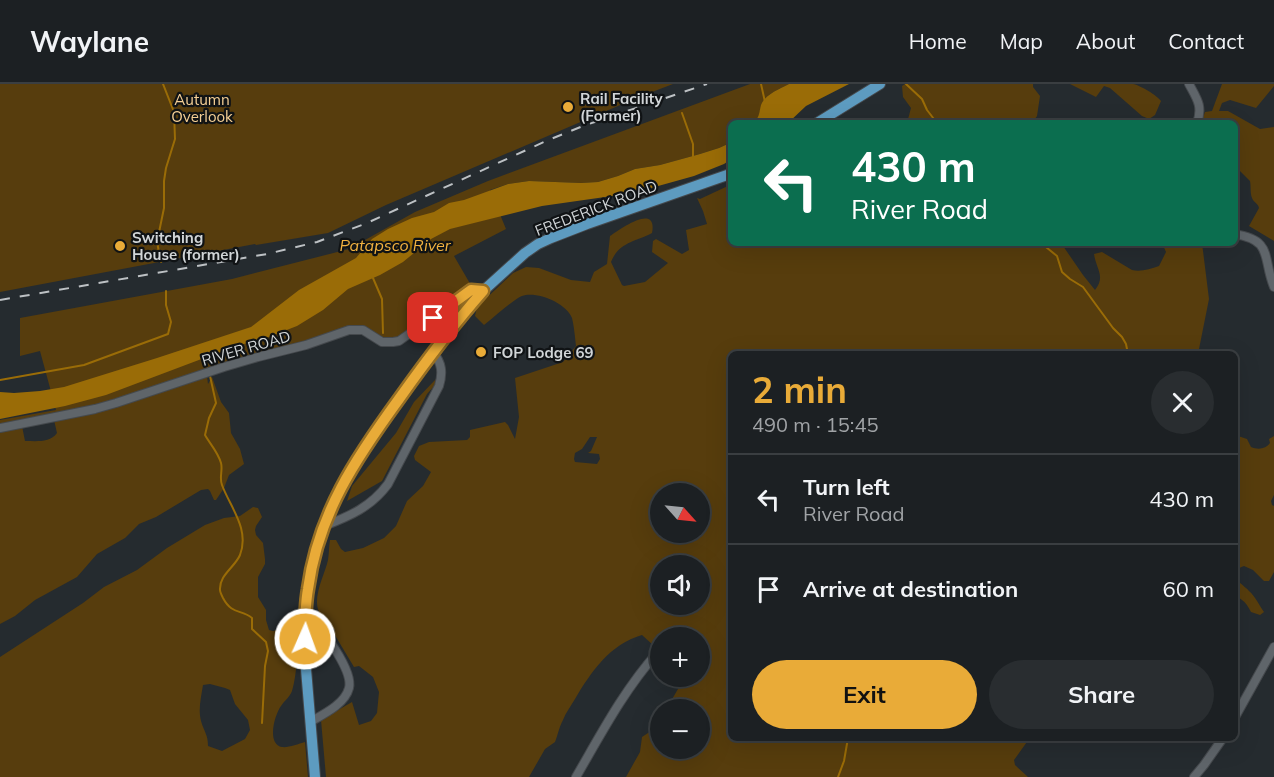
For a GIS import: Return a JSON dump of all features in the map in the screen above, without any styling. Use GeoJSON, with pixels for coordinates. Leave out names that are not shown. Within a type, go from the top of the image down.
{"type":"FeatureCollection","features":[{"type":"Feature","properties":{"kind":"main road"},"geometry":{"type":"LineString","coordinates":[[822,120],[880,84]]}},
{"type":"Feature","properties":{"kind":"main road","name":"FREDERICK ROAD"},"geometry":{"type":"LineString","coordinates":[[315,777],[305,657],[306,610],[312,567],[324,526],[338,493],[359,456],[452,327],[483,291],[525,253],[538,244],[587,224],[728,175]]}},
{"type":"Feature","properties":{"kind":"street"},"geometry":{"type":"LineString","coordinates":[[1189,84],[1200,105],[1198,120]]}},
{"type":"Feature","properties":{"kind":"street"},"geometry":{"type":"LineString","coordinates":[[1238,235],[1251,237],[1263,247],[1267,254],[1274,287]]}},
{"type":"Feature","properties":{"kind":"street","name":"RIVER ROAD"},"geometry":{"type":"LineString","coordinates":[[0,428],[116,404],[224,366],[306,345],[349,330],[363,330],[382,342],[393,342],[411,334],[471,290],[483,291]]}},
{"type":"Feature","properties":{"kind":"street"},"geometry":{"type":"LineString","coordinates":[[324,526],[364,507],[380,495],[388,484],[439,386],[441,367],[433,352]]}},
{"type":"Feature","properties":{"kind":"street"},"geometry":{"type":"LineString","coordinates":[[306,610],[325,633],[350,680],[343,699],[325,714],[310,722]]}},
{"type":"Feature","properties":{"kind":"street"},"geometry":{"type":"LineString","coordinates":[[1238,712],[1274,647]]}},
{"type":"Feature","properties":{"kind":"street"},"geometry":{"type":"LineString","coordinates":[[576,777],[625,693],[650,661]]}},
{"type":"Feature","properties":{"kind":"street"},"geometry":{"type":"LineString","coordinates":[[1194,777],[1221,741]]}},
{"type":"Feature","properties":{"kind":"green space","name":"Autumn Overlook"},"geometry":{"type":"Polygon","coordinates":[[[0,84],[673,84],[386,205],[328,233],[255,244],[0,292],[0,84]]]}},
{"type":"Feature","properties":{"kind":"green space"},"geometry":{"type":"Polygon","coordinates":[[[750,84],[789,84],[766,98],[756,120],[728,120],[728,144],[719,148],[660,165],[635,169],[598,182],[529,181],[490,190],[506,229],[454,256],[472,287],[399,337],[384,337],[364,327],[206,369],[208,384],[212,377],[221,402],[229,413],[231,433],[240,449],[244,464],[229,475],[216,500],[208,489],[201,490],[156,517],[139,524],[125,538],[97,554],[77,577],[35,600],[15,616],[0,624],[0,420],[56,410],[40,351],[20,356],[20,318],[232,279],[349,249],[415,212],[488,181],[750,84]],[[54,420],[22,426],[25,441],[47,440],[57,433],[54,420]]]}},
{"type":"Feature","properties":{"kind":"green space"},"geometry":{"type":"Polygon","coordinates":[[[905,84],[1033,84],[1040,96],[1037,116],[1034,120],[908,120],[911,108],[903,97],[902,86],[905,84]]]}},
{"type":"Feature","properties":{"kind":"green space"},"geometry":{"type":"Polygon","coordinates":[[[1070,84],[1133,84],[1140,86],[1161,101],[1155,115],[1149,119],[1142,116],[1110,88],[1104,86],[1096,97],[1070,84]]]}},
{"type":"Feature","properties":{"kind":"green space"},"geometry":{"type":"Polygon","coordinates":[[[1222,84],[1274,84],[1256,108],[1230,100],[1222,103],[1219,111],[1228,111],[1260,129],[1274,127],[1274,241],[1249,226],[1259,208],[1252,198],[1250,181],[1238,169],[1238,120],[1202,120],[1205,112],[1212,111],[1222,84]]]}},
{"type":"Feature","properties":{"kind":"green space"},"geometry":{"type":"Polygon","coordinates":[[[728,186],[728,246],[1063,246],[1095,290],[1100,276],[1094,254],[1102,252],[1132,270],[1142,270],[1159,266],[1166,252],[1163,246],[1202,246],[1209,299],[1199,351],[728,351],[728,741],[1028,741],[1014,760],[1015,765],[1028,777],[626,777],[640,752],[642,737],[650,732],[650,759],[710,759],[710,699],[672,699],[679,687],[710,687],[710,627],[650,627],[650,642],[642,635],[631,639],[602,660],[566,714],[555,742],[545,749],[529,777],[326,777],[321,720],[352,702],[359,725],[371,721],[377,713],[379,692],[373,677],[359,666],[354,667],[333,632],[335,630],[322,617],[317,606],[318,593],[328,560],[330,540],[336,540],[345,552],[363,548],[384,538],[396,526],[407,501],[423,486],[431,472],[415,460],[414,456],[419,446],[429,442],[467,440],[470,437],[470,430],[505,422],[515,439],[519,417],[515,378],[563,362],[576,346],[572,318],[569,313],[557,303],[543,297],[522,296],[484,325],[475,316],[477,307],[513,273],[526,267],[539,268],[571,280],[590,282],[594,272],[607,264],[610,236],[644,218],[649,219],[652,224],[652,233],[623,246],[611,262],[622,285],[645,282],[668,263],[652,252],[653,241],[656,239],[682,254],[689,250],[686,230],[707,224],[697,198],[700,199],[728,186]],[[590,437],[582,449],[575,453],[575,462],[597,464],[600,459],[599,454],[588,453],[597,437],[590,437]]]}},
{"type":"Feature","properties":{"kind":"green space"},"geometry":{"type":"Polygon","coordinates":[[[436,379],[435,385],[427,394],[382,481],[347,501],[352,486],[396,433],[414,402],[436,379]]]}},
{"type":"Feature","properties":{"kind":"green space"},"geometry":{"type":"Polygon","coordinates":[[[1238,436],[1247,439],[1251,447],[1259,449],[1268,445],[1269,439],[1274,436],[1274,495],[1271,501],[1274,506],[1274,572],[1269,581],[1264,581],[1253,570],[1244,566],[1238,569],[1238,436]]]}},
{"type":"Feature","properties":{"kind":"green space"},"geometry":{"type":"Polygon","coordinates":[[[253,507],[258,508],[262,517],[255,530],[263,543],[265,559],[265,564],[258,577],[258,597],[266,610],[269,630],[290,627],[295,641],[297,658],[294,684],[291,693],[276,715],[273,728],[274,740],[282,747],[305,742],[308,777],[0,777],[0,657],[104,587],[137,570],[205,525],[224,518],[240,516],[253,507]],[[210,684],[203,685],[200,708],[208,746],[222,751],[245,739],[250,730],[248,720],[235,704],[230,690],[210,684]]]}},
{"type":"Feature","properties":{"kind":"green space"},"geometry":{"type":"Polygon","coordinates":[[[1238,581],[1251,593],[1264,612],[1260,615],[1251,612],[1238,598],[1238,581]]]}},
{"type":"Feature","properties":{"kind":"water"},"geometry":{"type":"Polygon","coordinates":[[[789,84],[849,84],[806,106],[791,120],[756,120],[763,101],[773,92],[789,84]]]}},
{"type":"Feature","properties":{"kind":"water","name":"Patapsco River"},"geometry":{"type":"Polygon","coordinates":[[[728,144],[728,161],[694,176],[619,195],[542,206],[450,229],[431,239],[403,262],[348,289],[323,310],[297,326],[236,346],[106,395],[0,419],[0,392],[40,391],[64,387],[251,327],[299,290],[356,258],[372,239],[388,229],[412,218],[434,212],[449,203],[508,184],[529,181],[598,182],[635,169],[660,165],[728,144]]]}},
{"type":"Feature","properties":{"kind":"waterway"},"geometry":{"type":"LineString","coordinates":[[161,262],[157,242],[164,208],[166,168],[175,139],[174,112],[163,84]]}},
{"type":"Feature","properties":{"kind":"waterway"},"geometry":{"type":"LineString","coordinates":[[761,84],[765,102]]}},
{"type":"Feature","properties":{"kind":"waterway"},"geometry":{"type":"LineString","coordinates":[[906,84],[922,99],[935,120]]}},
{"type":"Feature","properties":{"kind":"waterway"},"geometry":{"type":"LineString","coordinates":[[682,113],[693,144],[693,157]]}},
{"type":"Feature","properties":{"kind":"waterway"},"geometry":{"type":"LineString","coordinates":[[1045,246],[1057,256],[1062,272],[1083,287],[1122,337],[1127,351]]}},
{"type":"Feature","properties":{"kind":"waterway"},"geometry":{"type":"LineString","coordinates":[[373,278],[382,299],[383,333]]}},
{"type":"Feature","properties":{"kind":"waterway"},"geometry":{"type":"LineString","coordinates":[[0,380],[84,365],[168,334],[171,322],[166,305],[166,291]]}},
{"type":"Feature","properties":{"kind":"waterway"},"geometry":{"type":"LineString","coordinates":[[202,356],[207,368]]}},
{"type":"Feature","properties":{"kind":"waterway"},"geometry":{"type":"LineString","coordinates":[[210,376],[216,403],[205,435],[220,459],[221,482],[238,518],[243,536],[240,555],[222,580],[220,591],[230,607],[252,618],[252,629],[266,642],[268,651],[262,723]]}},
{"type":"Feature","properties":{"kind":"waterway"},"geometry":{"type":"LineString","coordinates":[[838,777],[847,741]]}},
{"type":"Feature","properties":{"kind":"railway"},"geometry":{"type":"LineString","coordinates":[[0,300],[267,254],[317,242],[367,223],[583,126],[707,84]]}},
{"type":"Feature","properties":{"kind":"place","name":"Rail Facility (Former)"},"geometry":{"type":"Point","coordinates":[568,107]}},
{"type":"Feature","properties":{"kind":"place","name":"Switching House (former)"},"geometry":{"type":"Point","coordinates":[120,246]}},
{"type":"Feature","properties":{"kind":"place","name":"FOP Lodge 69"},"geometry":{"type":"Point","coordinates":[481,352]}},
{"type":"Feature","properties":{"kind":"route"},"geometry":{"type":"LineString","coordinates":[[305,639],[308,589],[317,547],[347,475],[376,430],[452,327],[483,291],[471,290],[433,318]]}}]}
